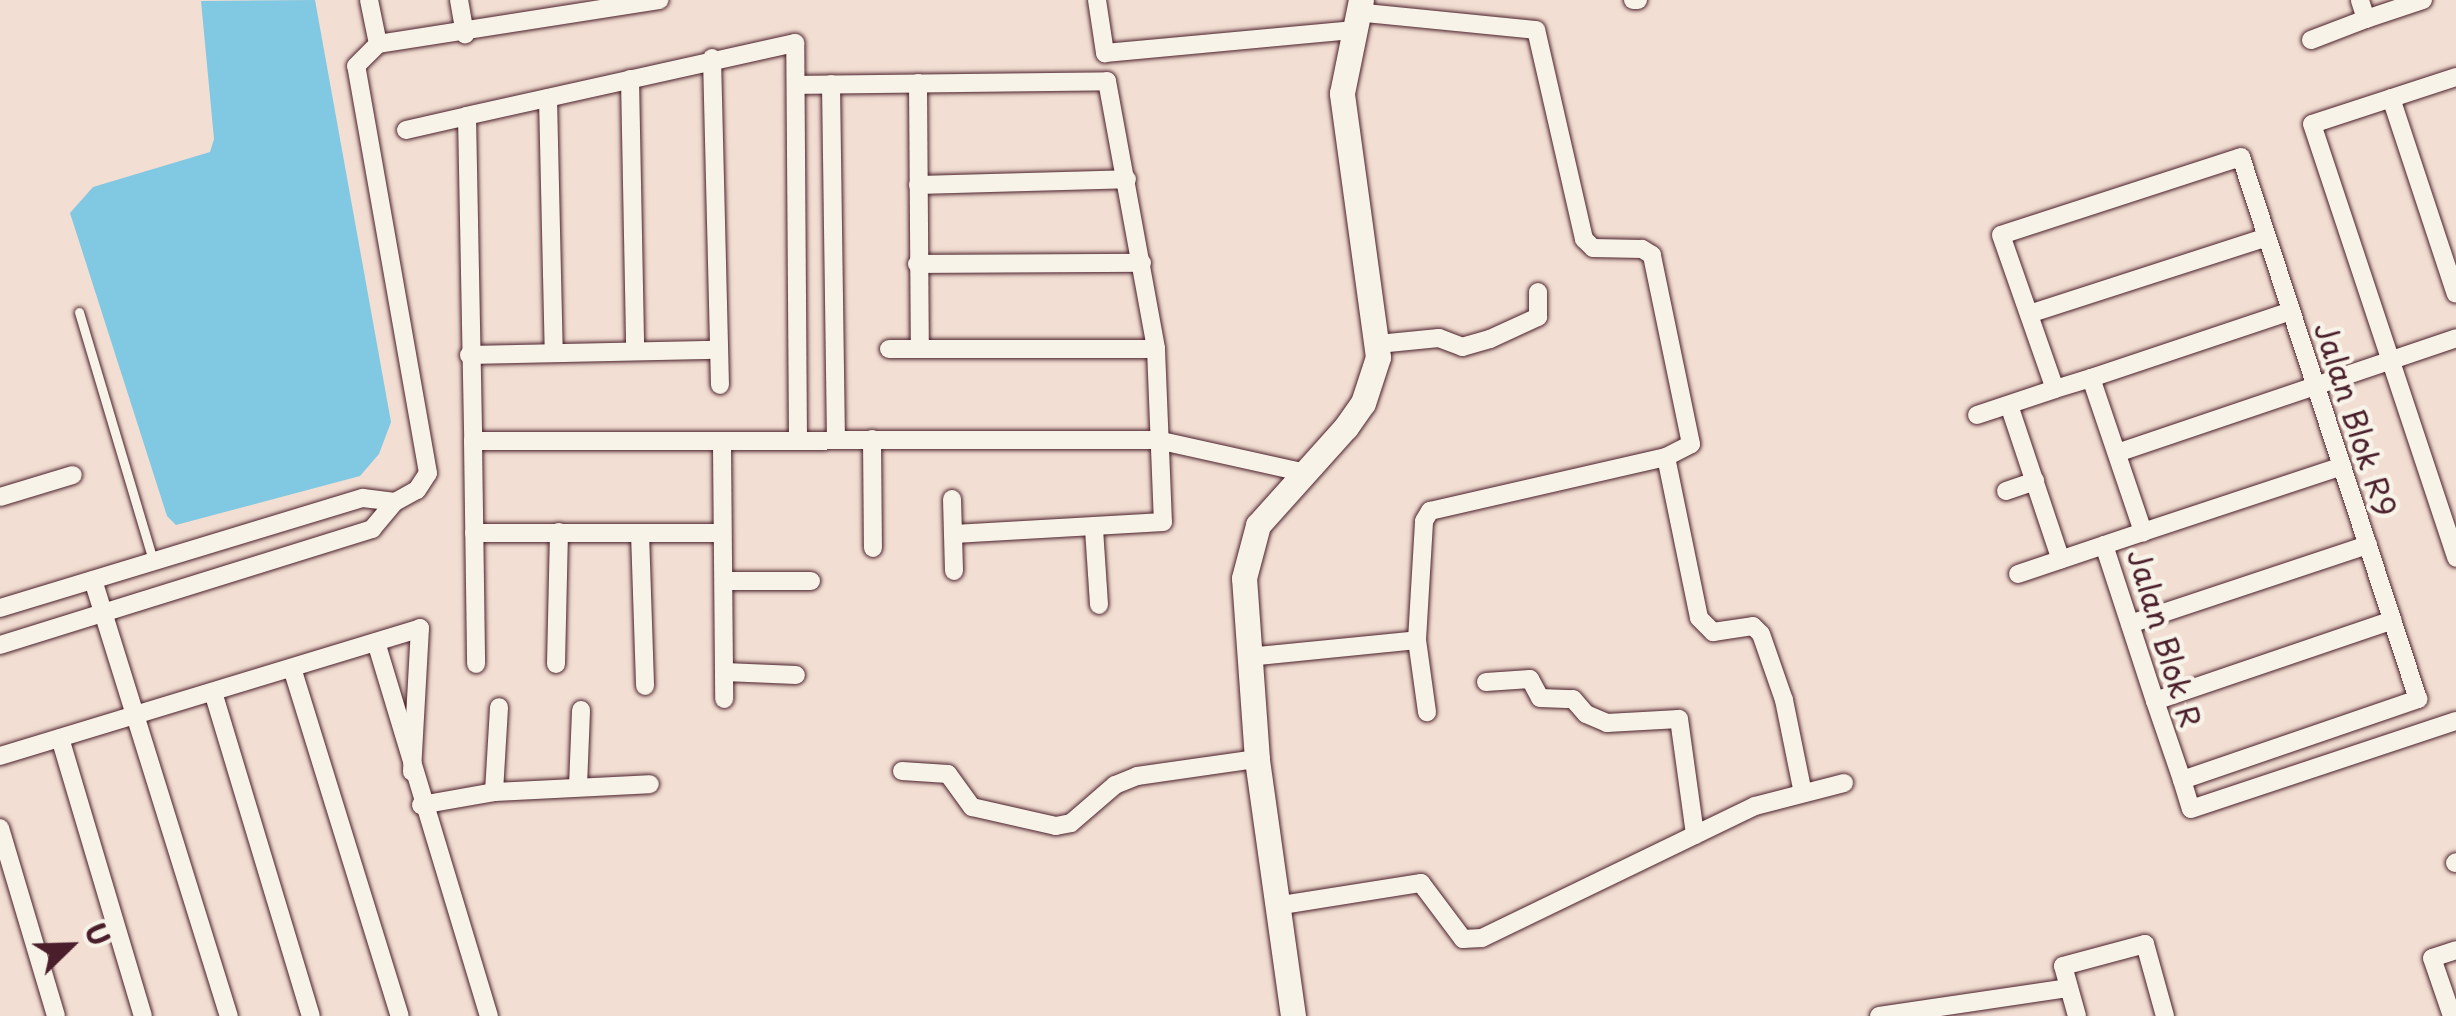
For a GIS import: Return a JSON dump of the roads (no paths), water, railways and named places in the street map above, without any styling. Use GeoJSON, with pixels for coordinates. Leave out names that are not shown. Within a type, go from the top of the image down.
{"type":"FeatureCollection","features":[{"type":"Feature","properties":{"kind":"street"},"geometry":{"type":"LineString","coordinates":[[370,0],[378,44]]}},
{"type":"Feature","properties":{"kind":"street"},"geometry":{"type":"LineString","coordinates":[[459,0],[466,34]]}},
{"type":"Feature","properties":{"kind":"street"},"geometry":{"type":"LineString","coordinates":[[544,0],[547,20]]}},
{"type":"Feature","properties":{"kind":"street"},"geometry":{"type":"LineString","coordinates":[[0,645],[372,530],[395,502],[417,490],[428,473],[356,66],[378,44],[466,34],[660,0]]}},
{"type":"Feature","properties":{"kind":"street"},"geometry":{"type":"LineString","coordinates":[[954,534],[1164,522],[1157,440],[1156,349],[1097,0]]}},
{"type":"Feature","properties":{"kind":"street"},"geometry":{"type":"LineString","coordinates":[[2360,0],[2366,19]]}},
{"type":"Feature","properties":{"kind":"street"},"geometry":{"type":"LineString","coordinates":[[2311,40],[2423,0]]}},
{"type":"Feature","properties":{"kind":"street"},"geometry":{"type":"LineString","coordinates":[[1106,53],[1357,14],[1522,26],[1539,33],[1584,239],[1593,248],[1647,250],[1654,259],[1692,436],[1689,448],[1666,457],[1425,515],[1418,640],[1426,712]]}},
{"type":"Feature","properties":{"kind":"street"},"geometry":{"type":"LineString","coordinates":[[1293,1016],[1282,905],[1257,759],[1248,657],[1250,546],[1271,508],[1306,473],[1363,403],[1378,344],[1343,106],[1343,63],[1357,14]]}},
{"type":"Feature","properties":{"kind":"street"},"geometry":{"type":"LineString","coordinates":[[406,130],[789,39],[800,50],[798,440]]}},
{"type":"Feature","properties":{"kind":"street"},"geometry":{"type":"LineString","coordinates":[[712,58],[720,385]]}},
{"type":"Feature","properties":{"kind":"street"},"geometry":{"type":"LineString","coordinates":[[2456,77],[2312,124],[2456,558]]}},
{"type":"Feature","properties":{"kind":"street"},"geometry":{"type":"LineString","coordinates":[[630,79],[636,351]]}},
{"type":"Feature","properties":{"kind":"street"},"geometry":{"type":"LineString","coordinates":[[799,85],[1108,81]]}},
{"type":"Feature","properties":{"kind":"street"},"geometry":{"type":"LineString","coordinates":[[918,83],[920,348]]}},
{"type":"Feature","properties":{"kind":"street"},"geometry":{"type":"LineString","coordinates":[[831,84],[836,440]]}},
{"type":"Feature","properties":{"kind":"street"},"geometry":{"type":"LineString","coordinates":[[548,98],[554,353]]}},
{"type":"Feature","properties":{"kind":"street"},"geometry":{"type":"LineString","coordinates":[[2391,98],[2456,294]]}},
{"type":"Feature","properties":{"kind":"street"},"geometry":{"type":"LineString","coordinates":[[467,116],[476,664]]}},
{"type":"Feature","properties":{"kind":"street","name":"Jalan Blok R9"},"geometry":{"type":"LineString","coordinates":[[2029,314],[2001,235],[2241,157],[2418,698],[2182,780]]}},
{"type":"Feature","properties":{"kind":"street"},"geometry":{"type":"LineString","coordinates":[[918,184],[1127,180]]}},
{"type":"Feature","properties":{"kind":"street"},"geometry":{"type":"LineString","coordinates":[[2055,390],[2029,314],[2267,238]]}},
{"type":"Feature","properties":{"kind":"street"},"geometry":{"type":"LineString","coordinates":[[917,264],[1142,263]]}},
{"type":"Feature","properties":{"kind":"street"},"geometry":{"type":"LineString","coordinates":[[1378,344],[1439,338],[1462,346],[1490,338],[1538,318],[1538,292]]}},
{"type":"Feature","properties":{"kind":"street"},"geometry":{"type":"LineString","coordinates":[[1977,415],[2291,311]]}},
{"type":"Feature","properties":{"kind":"street"},"geometry":{"type":"LineString","coordinates":[[2117,454],[2456,338]]}},
{"type":"Feature","properties":{"kind":"street"},"geometry":{"type":"LineString","coordinates":[[890,349],[1156,349]]}},
{"type":"Feature","properties":{"kind":"street"},"geometry":{"type":"LineString","coordinates":[[469,354],[717,350]]}},
{"type":"Feature","properties":{"kind":"street","name":"Jalan Blok R"},"geometry":{"type":"LineString","coordinates":[[2091,378],[2143,532],[2104,545],[2182,780]]}},
{"type":"Feature","properties":{"kind":"street"},"geometry":{"type":"LineString","coordinates":[[2009,404],[2061,560]]}},
{"type":"Feature","properties":{"kind":"street"},"geometry":{"type":"LineString","coordinates":[[474,441],[722,445],[872,439],[1157,440],[1306,473]]}},
{"type":"Feature","properties":{"kind":"street"},"geometry":{"type":"LineString","coordinates":[[872,439],[873,548]]}},
{"type":"Feature","properties":{"kind":"street"},"geometry":{"type":"LineString","coordinates":[[722,445],[724,699]]}},
{"type":"Feature","properties":{"kind":"street"},"geometry":{"type":"LineString","coordinates":[[1666,457],[1700,618],[1713,632],[1748,626],[1761,634],[1784,700],[1802,793]]}},
{"type":"Feature","properties":{"kind":"street"},"geometry":{"type":"LineString","coordinates":[[2143,532],[2342,466]]}},
{"type":"Feature","properties":{"kind":"street"},"geometry":{"type":"LineString","coordinates":[[0,497],[73,475]]}},
{"type":"Feature","properties":{"kind":"street"},"geometry":{"type":"LineString","coordinates":[[2006,491],[2035,481]]}},
{"type":"Feature","properties":{"kind":"street"},"geometry":{"type":"LineString","coordinates":[[0,608],[363,498],[395,502]]}},
{"type":"Feature","properties":{"kind":"street"},"geometry":{"type":"LineString","coordinates":[[952,499],[954,571]]}},
{"type":"Feature","properties":{"kind":"street"},"geometry":{"type":"LineString","coordinates":[[1094,529],[1099,605]]}},
{"type":"Feature","properties":{"kind":"street"},"geometry":{"type":"LineString","coordinates":[[556,664],[559,532]]}},
{"type":"Feature","properties":{"kind":"street"},"geometry":{"type":"LineString","coordinates":[[640,532],[645,686]]}},
{"type":"Feature","properties":{"kind":"street"},"geometry":{"type":"LineString","coordinates":[[474,533],[722,534]]}},
{"type":"Feature","properties":{"kind":"street"},"geometry":{"type":"LineString","coordinates":[[2130,624],[2368,544]]}},
{"type":"Feature","properties":{"kind":"street"},"geometry":{"type":"LineString","coordinates":[[2018,574],[2104,545]]}},
{"type":"Feature","properties":{"kind":"street"},"geometry":{"type":"LineString","coordinates":[[93,580],[229,1016]]}},
{"type":"Feature","properties":{"kind":"street"},"geometry":{"type":"LineString","coordinates":[[726,581],[812,581]]}},
{"type":"Feature","properties":{"kind":"street"},"geometry":{"type":"LineString","coordinates":[[2155,700],[2392,620]]}},
{"type":"Feature","properties":{"kind":"street"},"geometry":{"type":"LineString","coordinates":[[0,756],[420,628],[412,772]]}},
{"type":"Feature","properties":{"kind":"street"},"geometry":{"type":"LineString","coordinates":[[1248,657],[1418,640]]}},
{"type":"Feature","properties":{"kind":"street"},"geometry":{"type":"LineString","coordinates":[[376,642],[421,805],[489,1016]]}},
{"type":"Feature","properties":{"kind":"street"},"geometry":{"type":"LineString","coordinates":[[292,668],[400,1016]]}},
{"type":"Feature","properties":{"kind":"street"},"geometry":{"type":"LineString","coordinates":[[726,672],[796,674]]}},
{"type":"Feature","properties":{"kind":"street"},"geometry":{"type":"LineString","coordinates":[[1486,682],[1530,679],[1540,698],[1573,699],[1586,714],[1607,723],[1679,719],[1695,835]]}},
{"type":"Feature","properties":{"kind":"street"},"geometry":{"type":"LineString","coordinates":[[214,692],[311,1016]]}},
{"type":"Feature","properties":{"kind":"street"},"geometry":{"type":"LineString","coordinates":[[494,792],[499,707]]}},
{"type":"Feature","properties":{"kind":"street"},"geometry":{"type":"LineString","coordinates":[[578,786],[580,710]]}},
{"type":"Feature","properties":{"kind":"street"},"geometry":{"type":"LineString","coordinates":[[2182,780],[2192,808],[2456,721]]}},
{"type":"Feature","properties":{"kind":"street"},"geometry":{"type":"LineString","coordinates":[[60,738],[143,1016]]}},
{"type":"Feature","properties":{"kind":"street"},"geometry":{"type":"LineString","coordinates":[[902,770],[948,774],[972,807],[1056,826],[1072,823],[1115,785],[1137,776],[1257,759]]}},
{"type":"Feature","properties":{"kind":"street"},"geometry":{"type":"LineString","coordinates":[[1282,905],[1421,883],[1456,932],[1470,941],[1695,835],[1802,793],[1844,783]]}},
{"type":"Feature","properties":{"kind":"street"},"geometry":{"type":"LineString","coordinates":[[421,805],[494,792],[650,784]]}},
{"type":"Feature","properties":{"kind":"street"},"geometry":{"type":"LineString","coordinates":[[0,828],[56,1016]]}},
{"type":"Feature","properties":{"kind":"street"},"geometry":{"type":"LineString","coordinates":[[2076,1016],[2063,966],[2146,944],[2165,1016]]}},
{"type":"Feature","properties":{"kind":"street"},"geometry":{"type":"LineString","coordinates":[[2452,1016],[2432,958],[2456,950]]}},
{"type":"Feature","properties":{"kind":"street"},"geometry":{"type":"LineString","coordinates":[[1879,1016],[2069,988]]}},
{"type":"Feature","properties":{"kind":"lane"},"geometry":{"type":"LineString","coordinates":[[79,312],[153,561]]}},
{"type":"Feature","properties":{"kind":"water"},"geometry":{"type":"Polygon","coordinates":[[[315,0],[391,422],[379,454],[360,476],[176,525],[167,516],[70,213],[93,187],[210,152],[214,139],[201,1],[315,0]]]}}]}
